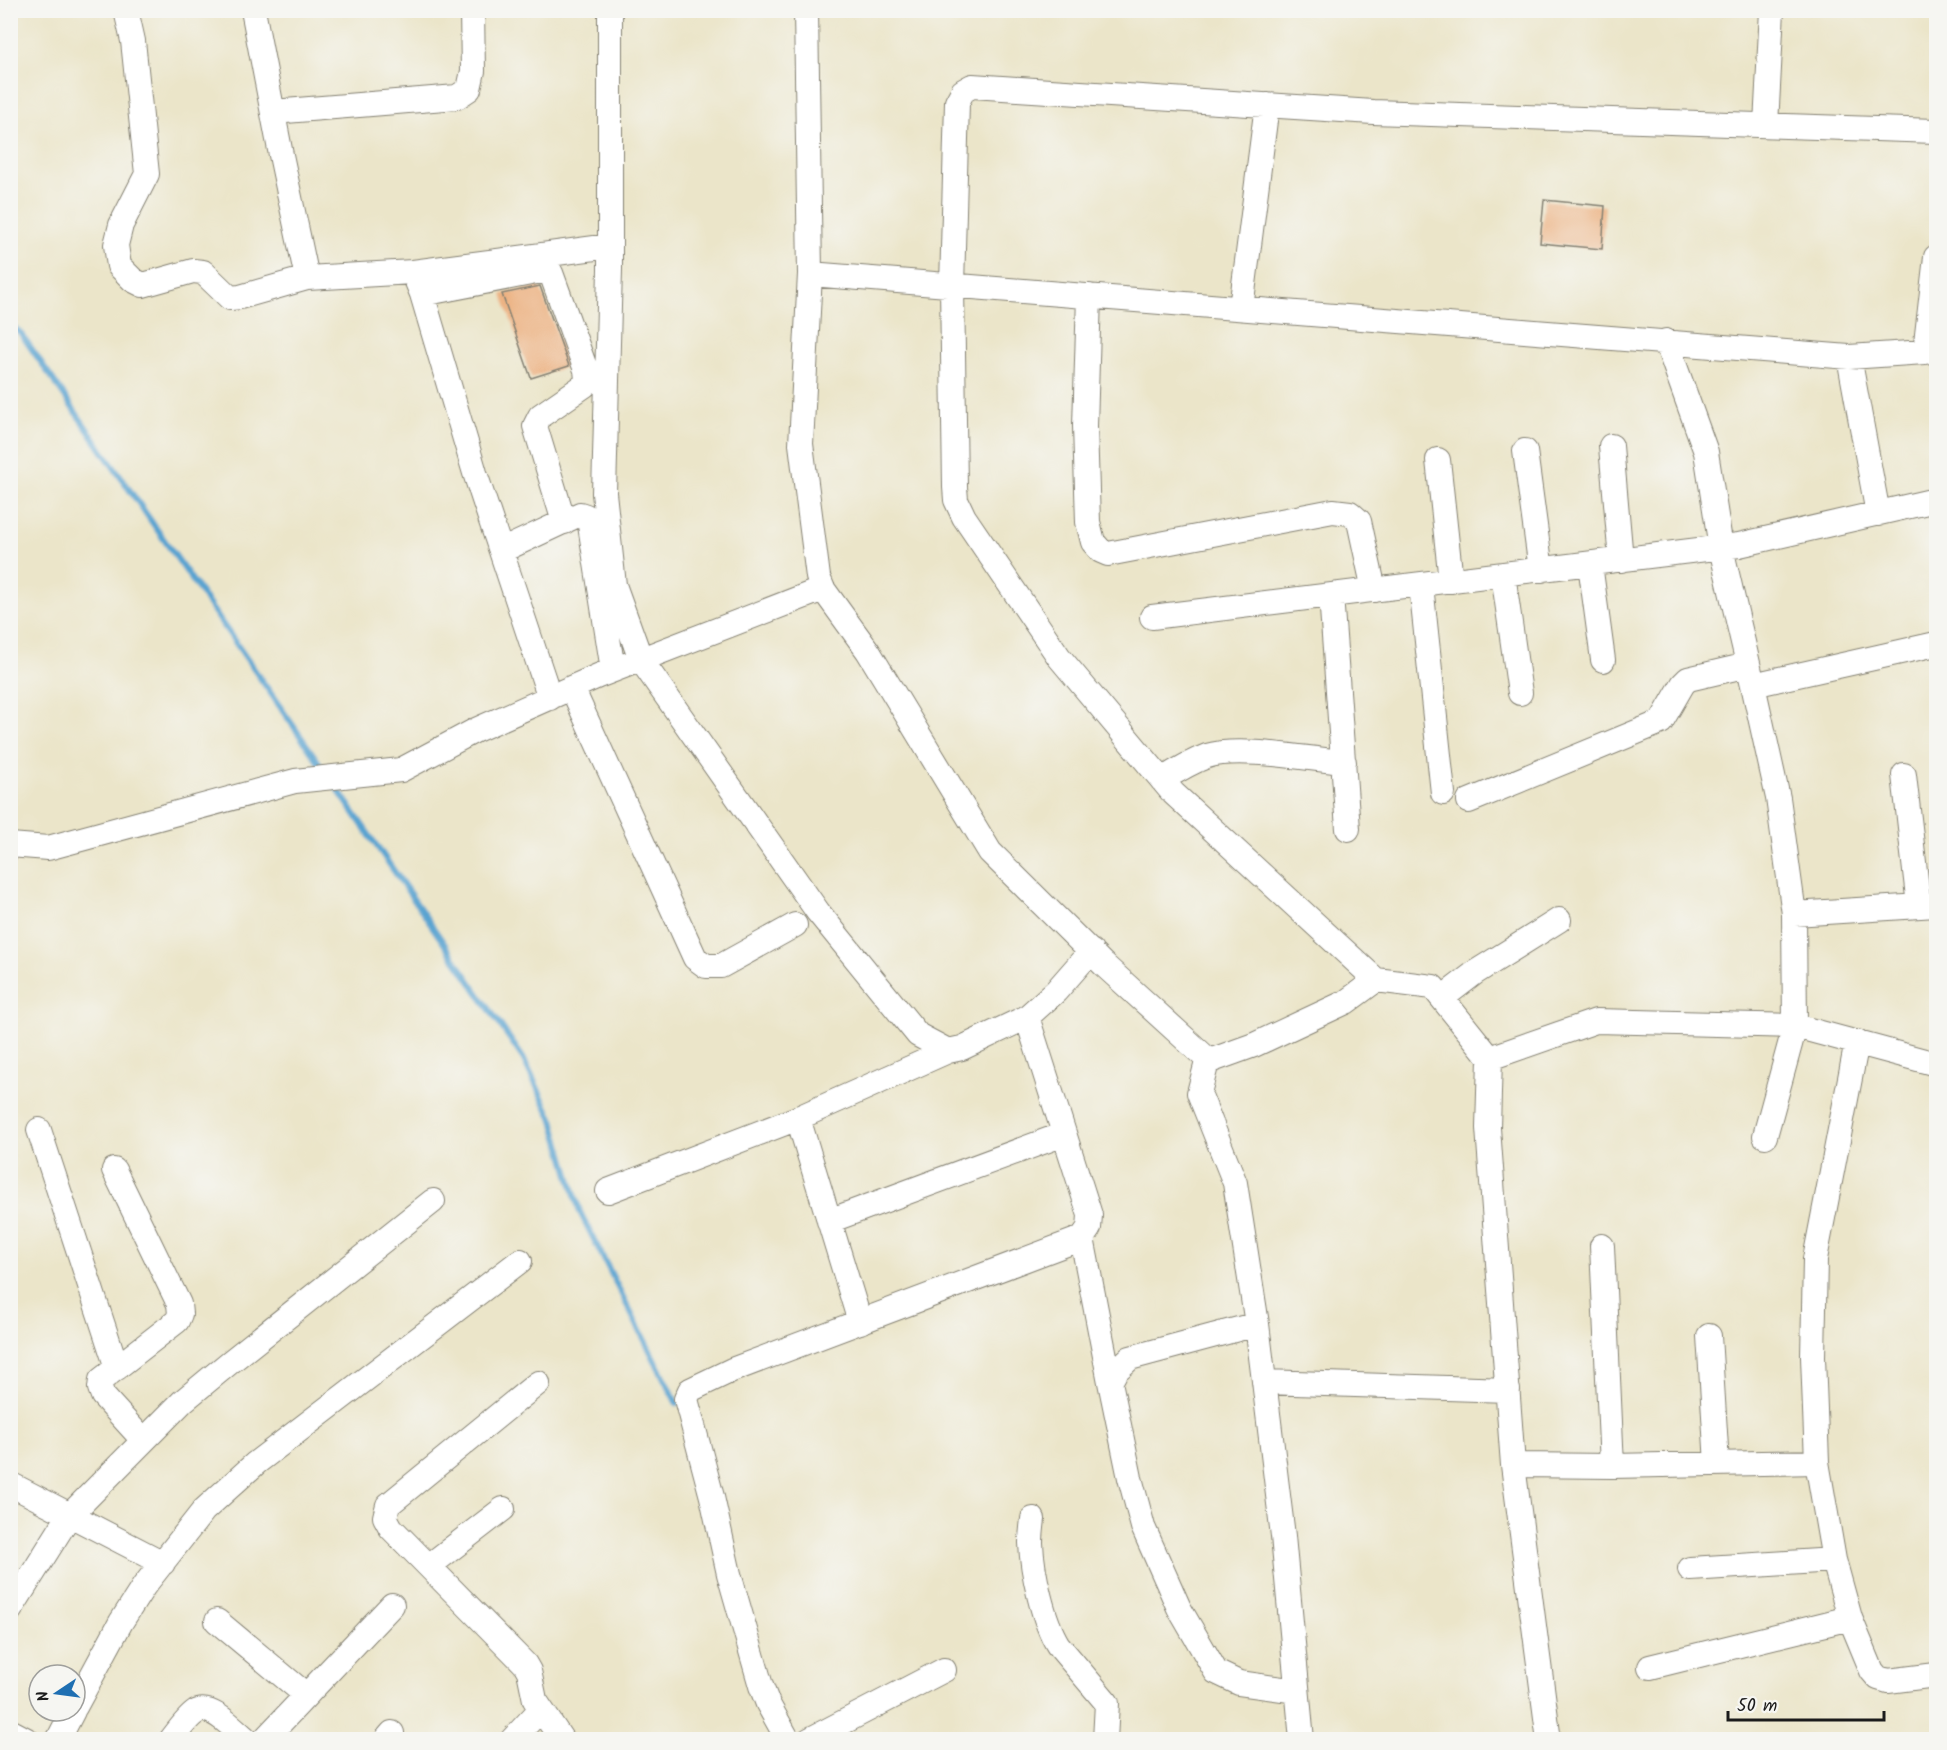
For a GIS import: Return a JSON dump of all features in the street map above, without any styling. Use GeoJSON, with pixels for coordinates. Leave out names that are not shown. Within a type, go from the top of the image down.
{"type":"FeatureCollection","features":[{"type":"Feature","properties":{"kind":"street"},"geometry":{"type":"LineString","coordinates":[[126,10],[133,41],[147,174],[121,225],[116,245],[119,266],[133,280],[143,285],[193,271],[203,273],[230,298],[307,278],[417,283],[542,271],[551,273],[586,370],[587,379],[585,385],[540,416],[535,426],[564,522]]}},
{"type":"Feature","properties":{"kind":"street"},"geometry":{"type":"LineString","coordinates":[[253,10],[307,278]]}},
{"type":"Feature","properties":{"kind":"street"},"geometry":{"type":"LineString","coordinates":[[273,112],[457,97],[469,89],[473,70],[472,10]]}},
{"type":"Feature","properties":{"kind":"street"},"geometry":{"type":"LineString","coordinates":[[610,10],[610,246],[604,493],[615,585],[641,660],[818,912],[918,1035],[948,1050]]}},
{"type":"Feature","properties":{"kind":"street"},"geometry":{"type":"LineString","coordinates":[[806,10],[810,274],[801,444],[818,578],[823,589],[868,651],[990,852],[1091,951],[1204,1056],[1207,1062],[1199,1093],[1235,1183],[1257,1324],[1283,1536],[1302,1740]]}},
{"type":"Feature","properties":{"kind":"street"},"geometry":{"type":"LineString","coordinates":[[1766,125],[1772,10]]}},
{"type":"Feature","properties":{"kind":"street"},"geometry":{"type":"LineString","coordinates":[[1548,1733],[1513,1465],[1488,1128],[1490,1058],[1433,987],[1376,980],[1173,794],[1059,657],[964,517],[956,500],[955,487],[952,286],[957,102],[963,91],[972,86],[1373,112],[1936,131]]}},
{"type":"Feature","properties":{"kind":"street"},"geometry":{"type":"LineString","coordinates":[[1242,308],[1267,105]]}},
{"type":"Feature","properties":{"kind":"street"},"geometry":{"type":"LineString","coordinates":[[417,283],[610,246]]}},
{"type":"Feature","properties":{"kind":"street"},"geometry":{"type":"LineString","coordinates":[[810,274],[1849,357],[1931,356],[1936,257]]}},
{"type":"Feature","properties":{"kind":"street"},"geometry":{"type":"LineString","coordinates":[[417,283],[475,473],[550,698]]}},
{"type":"Feature","properties":{"kind":"street"},"geometry":{"type":"LineString","coordinates":[[1089,296],[1085,426],[1088,522],[1094,542],[1101,551],[1108,554],[1333,511],[1350,513],[1359,521],[1374,590]]}},
{"type":"Feature","properties":{"kind":"street"},"geometry":{"type":"LineString","coordinates":[[1665,341],[1706,452],[1721,548],[1778,798],[1794,914],[1795,1026],[1765,1136]]}},
{"type":"Feature","properties":{"kind":"street"},"geometry":{"type":"LineString","coordinates":[[1849,357],[1878,514]]}},
{"type":"Feature","properties":{"kind":"street"},"geometry":{"type":"LineString","coordinates":[[1611,446],[1621,560]]}},
{"type":"Feature","properties":{"kind":"street"},"geometry":{"type":"LineString","coordinates":[[1525,451],[1542,570]]}},
{"type":"Feature","properties":{"kind":"street"},"geometry":{"type":"LineString","coordinates":[[1438,460],[1451,581]]}},
{"type":"Feature","properties":{"kind":"street"},"geometry":{"type":"LineString","coordinates":[[1152,617],[1721,548],[1936,500]]}},
{"type":"Feature","properties":{"kind":"street"},"geometry":{"type":"LineString","coordinates":[[501,550],[580,514],[589,519],[613,670]]}},
{"type":"Feature","properties":{"kind":"street"},"geometry":{"type":"LineString","coordinates":[[1590,564],[1603,660]]}},
{"type":"Feature","properties":{"kind":"street"},"geometry":{"type":"LineString","coordinates":[[1503,574],[1520,693]]}},
{"type":"Feature","properties":{"kind":"street"},"geometry":{"type":"LineString","coordinates":[[1421,585],[1443,793]]}},
{"type":"Feature","properties":{"kind":"street"},"geometry":{"type":"LineString","coordinates":[[10,845],[48,848],[295,781],[401,770],[476,730],[613,670],[823,589]]}},
{"type":"Feature","properties":{"kind":"street"},"geometry":{"type":"LineString","coordinates":[[1331,596],[1348,829]]}},
{"type":"Feature","properties":{"kind":"street"},"geometry":{"type":"LineString","coordinates":[[1469,801],[1661,722],[1683,684],[1688,680],[1750,675],[1936,644]]}},
{"type":"Feature","properties":{"kind":"street"},"geometry":{"type":"LineString","coordinates":[[572,688],[695,958],[706,966],[721,966],[795,925]]}},
{"type":"Feature","properties":{"kind":"street"},"geometry":{"type":"LineString","coordinates":[[1162,780],[1185,765],[1210,755],[1241,752],[1344,762]]}},
{"type":"Feature","properties":{"kind":"street"},"geometry":{"type":"LineString","coordinates":[[1794,914],[1928,905],[1904,775]]}},
{"type":"Feature","properties":{"kind":"street"},"geometry":{"type":"LineString","coordinates":[[1442,998],[1476,972],[1559,920]]}},
{"type":"Feature","properties":{"kind":"street"},"geometry":{"type":"LineString","coordinates":[[608,1191],[798,1118],[1027,1017],[1056,991],[1091,951]]}},
{"type":"Feature","properties":{"kind":"street"},"geometry":{"type":"LineString","coordinates":[[1207,1062],[1254,1045],[1346,1002],[1376,980]]}},
{"type":"Feature","properties":{"kind":"street"},"geometry":{"type":"LineString","coordinates":[[788,1740],[761,1686],[741,1618],[686,1400],[687,1394],[690,1390],[732,1370],[1082,1238],[1089,1228],[1090,1215],[1027,1017]]}},
{"type":"Feature","properties":{"kind":"street"},"geometry":{"type":"LineString","coordinates":[[1490,1058],[1596,1021],[1795,1026],[1936,1064]]}},
{"type":"Feature","properties":{"kind":"street"},"geometry":{"type":"LineString","coordinates":[[1857,1042],[1815,1259],[1813,1357],[1817,1462],[1834,1560],[1850,1618],[1872,1671],[1878,1678],[1888,1681],[1936,1675]]}},
{"type":"Feature","properties":{"kind":"street"},"geometry":{"type":"LineString","coordinates":[[798,1118],[860,1322]]}},
{"type":"Feature","properties":{"kind":"street"},"geometry":{"type":"LineString","coordinates":[[39,1130],[117,1368]]}},
{"type":"Feature","properties":{"kind":"street"},"geometry":{"type":"LineString","coordinates":[[829,1221],[1064,1134]]}},
{"type":"Feature","properties":{"kind":"street"},"geometry":{"type":"LineString","coordinates":[[114,1170],[179,1304],[180,1314],[177,1321],[101,1380],[100,1388],[103,1396],[143,1440]]}},
{"type":"Feature","properties":{"kind":"street"},"geometry":{"type":"LineString","coordinates":[[10,1610],[69,1516],[183,1401],[433,1201]]}},
{"type":"Feature","properties":{"kind":"street"},"geometry":{"type":"LineString","coordinates":[[1082,1238],[1130,1478],[1143,1527],[1179,1608],[1216,1672],[1239,1683],[1297,1690]]}},
{"type":"Feature","properties":{"kind":"street"},"geometry":{"type":"LineString","coordinates":[[1602,1246],[1612,1466]]}},
{"type":"Feature","properties":{"kind":"street"},"geometry":{"type":"LineString","coordinates":[[87,1685],[121,1622],[144,1586],[204,1510],[234,1482],[520,1261]]}},
{"type":"Feature","properties":{"kind":"street"},"geometry":{"type":"LineString","coordinates":[[1110,1382],[1116,1371],[1130,1358],[1257,1324]]}},
{"type":"Feature","properties":{"kind":"street"},"geometry":{"type":"LineString","coordinates":[[1709,1336],[1717,1464]]}},
{"type":"Feature","properties":{"kind":"street"},"geometry":{"type":"LineString","coordinates":[[1264,1382],[1508,1390]]}},
{"type":"Feature","properties":{"kind":"street"},"geometry":{"type":"LineString","coordinates":[[538,1383],[388,1505],[385,1517],[391,1528],[525,1664],[529,1671],[535,1700],[562,1740]]}},
{"type":"Feature","properties":{"kind":"street"},"geometry":{"type":"LineString","coordinates":[[1513,1465],[1612,1466],[1817,1462]]}},
{"type":"Feature","properties":{"kind":"street"},"geometry":{"type":"LineString","coordinates":[[10,1484],[163,1563]]}},
{"type":"Feature","properties":{"kind":"street"},"geometry":{"type":"LineString","coordinates":[[429,1566],[503,1509]]}},
{"type":"Feature","properties":{"kind":"street"},"geometry":{"type":"LineString","coordinates":[[1033,1519],[1032,1558],[1044,1611],[1058,1645],[1107,1703],[1105,1740]]}},
{"type":"Feature","properties":{"kind":"street"},"geometry":{"type":"LineString","coordinates":[[1690,1569],[1834,1560]]}},
{"type":"Feature","properties":{"kind":"street"},"geometry":{"type":"LineString","coordinates":[[264,1740],[392,1605]]}},
{"type":"Feature","properties":{"kind":"street"},"geometry":{"type":"LineString","coordinates":[[1650,1666],[1850,1618]]}},
{"type":"Feature","properties":{"kind":"street"},"geometry":{"type":"LineString","coordinates":[[217,1621],[306,1695]]}},
{"type":"Feature","properties":{"kind":"street"},"geometry":{"type":"LineString","coordinates":[[809,1740],[944,1670]]}},
{"type":"Feature","properties":{"kind":"street"},"geometry":{"type":"LineString","coordinates":[[171,1740],[194,1713],[204,1709],[212,1711],[247,1740]]}},
{"type":"Feature","properties":{"kind":"street"},"geometry":{"type":"LineString","coordinates":[[512,1740],[540,1710]]}},
{"type":"Feature","properties":{"kind":"street"},"geometry":{"type":"LineString","coordinates":[[58,1740],[67,1723]]}},
{"type":"Feature","properties":{"kind":"street"},"geometry":{"type":"LineString","coordinates":[[10,1731],[27,1740]]}},
{"type":"Feature","properties":{"kind":"building"},"geometry":{"type":"Polygon","coordinates":[[[1544,200],[1605,206],[1602,249],[1540,243],[1544,200]]]}},
{"type":"Feature","properties":{"kind":"building"},"geometry":{"type":"Polygon","coordinates":[[[540,286],[569,366],[531,378],[502,294],[540,286]]]}},
{"type":"Feature","properties":{"kind":"waterway"},"geometry":{"type":"LineString","coordinates":[[10,324],[22,335],[326,773]]}},
{"type":"Feature","properties":{"kind":"waterway"},"geometry":{"type":"LineString","coordinates":[[334,784],[523,1058],[553,1120],[580,1212],[677,1404]]}}]}
